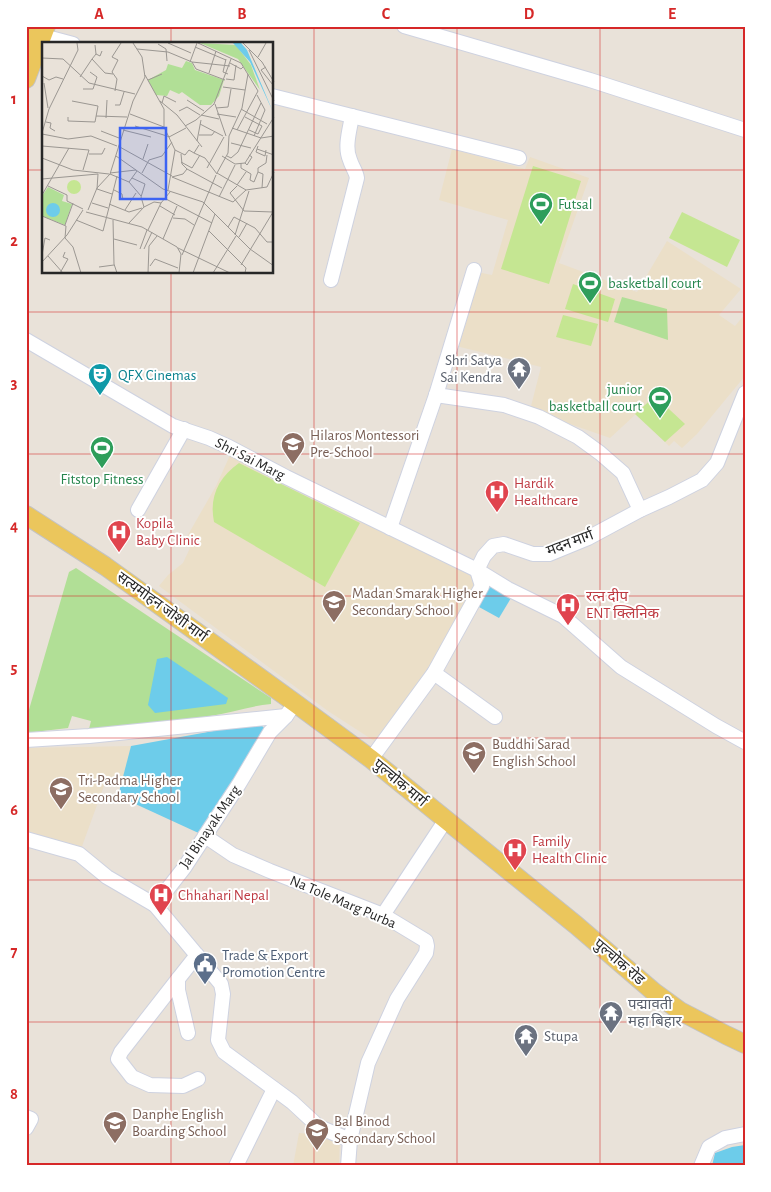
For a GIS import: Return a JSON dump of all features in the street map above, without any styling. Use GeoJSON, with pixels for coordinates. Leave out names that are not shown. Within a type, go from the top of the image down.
{"type":"FeatureCollection","features":[{"type":"Feature","properties":{"kind":"main road"},"geometry":{"type":"LineString","coordinates":[[26,79],[37,32]]}},
{"type":"Feature","properties":{"kind":"main road","name":"सत्यमोहन जोशी मार्ग"},"geometry":{"type":"LineString","coordinates":[[26,515],[105,566],[290,709]]}},
{"type":"Feature","properties":{"kind":"main road","name":"पुल्चोक मार्ग"},"geometry":{"type":"LineString","coordinates":[[290,709],[371,760],[444,821],[502,866]]}},
{"type":"Feature","properties":{"kind":"main road","name":"पुल्चोक रोड"},"geometry":{"type":"LineString","coordinates":[[502,866],[654,992],[680,1011],[745,1044]]}},
{"type":"Feature","properties":{"kind":"street"},"geometry":{"type":"LineString","coordinates":[[404,26],[590,80],[745,130]]}},
{"type":"Feature","properties":{"kind":"street"},"geometry":{"type":"LineString","coordinates":[[37,32],[67,42]]}},
{"type":"Feature","properties":{"kind":"street"},"geometry":{"type":"LineString","coordinates":[[274,96],[519,158]]}},
{"type":"Feature","properties":{"kind":"street"},"geometry":{"type":"LineString","coordinates":[[331,280],[357,178],[356,170],[349,159],[347,148],[352,116]]}},
{"type":"Feature","properties":{"kind":"street"},"geometry":{"type":"LineString","coordinates":[[390,528],[436,395],[474,270]]}},
{"type":"Feature","properties":{"kind":"street","name":"Shri Sai Marg"},"geometry":{"type":"LineString","coordinates":[[26,340],[173,426],[229,447],[286,477],[477,570],[508,589],[563,616],[620,667],[745,742]]}},
{"type":"Feature","properties":{"kind":"street","name":"मदन मार्ग"},"geometry":{"type":"LineString","coordinates":[[477,570],[484,556],[493,546],[504,544],[534,554],[549,554],[588,538],[702,480],[717,463],[745,393]]}},
{"type":"Feature","properties":{"kind":"street"},"geometry":{"type":"LineString","coordinates":[[436,395],[504,405],[539,417],[578,437],[623,473],[640,510]]}},
{"type":"Feature","properties":{"kind":"street"},"geometry":{"type":"LineString","coordinates":[[138,510],[184,429]]}},
{"type":"Feature","properties":{"kind":"street"},"geometry":{"type":"LineString","coordinates":[[371,760],[434,673],[482,586],[477,570]]}},
{"type":"Feature","properties":{"kind":"street"},"geometry":{"type":"LineString","coordinates":[[434,673],[495,717]]}},
{"type":"Feature","properties":{"kind":"street"},"geometry":{"type":"LineString","coordinates":[[26,740],[89,736],[290,709]]}},
{"type":"Feature","properties":{"kind":"street","name":"Jal Binayak Marg"},"geometry":{"type":"LineString","coordinates":[[155,905],[184,868],[239,784],[270,732],[290,709]]}},
{"type":"Feature","properties":{"kind":"street"},"geometry":{"type":"LineString","coordinates":[[383,915],[444,821]]}},
{"type":"Feature","properties":{"kind":"street","name":"Na Tole Marg Purba"},"geometry":{"type":"LineString","coordinates":[[204,836],[233,855],[383,915],[426,941],[426,953],[397,999],[368,1063],[350,1140],[348,1166]]}},
{"type":"Feature","properties":{"kind":"street"},"geometry":{"type":"LineString","coordinates":[[26,839],[79,854],[107,877],[155,905],[221,984],[223,994],[218,1040],[224,1052],[292,1102],[318,1127],[350,1140]]}},
{"type":"Feature","properties":{"kind":"street"},"geometry":{"type":"LineString","coordinates":[[197,955],[120,1052],[118,1059],[132,1077],[150,1085],[183,1086],[198,1079]]}},
{"type":"Feature","properties":{"kind":"street"},"geometry":{"type":"LineString","coordinates":[[178,979],[178,990],[188,1033]]}},
{"type":"Feature","properties":{"kind":"street"},"geometry":{"type":"LineString","coordinates":[[236,1166],[274,1089]]}},
{"type":"Feature","properties":{"kind":"street"},"geometry":{"type":"LineString","coordinates":[[26,1117],[31,1119],[26,1128]]}},
{"type":"Feature","properties":{"kind":"street"},"geometry":{"type":"LineString","coordinates":[[701,1166],[709,1148],[725,1138],[745,1134]]}},
{"type":"Feature","properties":{"kind":"shaded area"},"geometry":{"type":"Polygon","coordinates":[[[452,149],[525,169],[530,157],[589,178],[559,263],[637,292],[667,241],[741,289],[719,315],[735,326],[745,314],[745,376],[697,434],[682,448],[674,441],[669,446],[636,414],[610,438],[530,410],[541,367],[456,346],[477,272],[492,275],[508,220],[439,200],[452,149]]]}},
{"type":"Feature","properties":{"kind":"shaded area","name":"Madan Smarak Higher Secondary School"},"geometry":{"type":"Polygon","coordinates":[[[231,453],[470,572],[479,592],[379,744],[328,711],[159,586],[168,575],[183,563],[190,548],[185,540],[216,486],[231,453]]]}},
{"type":"Feature","properties":{"kind":"shaded area","name":"Tri-Padma Higher Secondary School"},"geometry":{"type":"Polygon","coordinates":[[[131,746],[122,785],[105,783],[81,849],[26,835],[26,748],[131,746]]]}},
{"type":"Feature","properties":{"kind":"shaded area","name":"Bal Binod Secondary School"},"geometry":{"type":"Polygon","coordinates":[[[299,1133],[340,1137],[339,1166],[293,1166],[299,1133]]]}},
{"type":"Feature","properties":{"kind":"green space","name":"Futsal"},"geometry":{"type":"Polygon","coordinates":[[[533,166],[581,181],[549,284],[501,269],[533,166]]]}},
{"type":"Feature","properties":{"kind":"green space"},"geometry":{"type":"Polygon","coordinates":[[[682,212],[740,240],[727,267],[669,238],[682,212]]]}},
{"type":"Feature","properties":{"kind":"green space","name":"basketball court"},"geometry":{"type":"Polygon","coordinates":[[[573,284],[615,299],[608,322],[565,309],[573,284]]]}},
{"type":"Feature","properties":{"kind":"green space"},"geometry":{"type":"Polygon","coordinates":[[[622,297],[667,309],[668,340],[614,322],[622,297]]]}},
{"type":"Feature","properties":{"kind":"green space","name":"basketball court"},"geometry":{"type":"Polygon","coordinates":[[[563,315],[598,324],[591,346],[556,337],[563,315]]]}},
{"type":"Feature","properties":{"kind":"green space","name":"junior basketball court"},"geometry":{"type":"Polygon","coordinates":[[[655,396],[685,424],[665,442],[635,414],[655,396]]]}},
{"type":"Feature","properties":{"kind":"green space"},"geometry":{"type":"Polygon","coordinates":[[[239,463],[360,523],[325,587],[214,522],[214,496],[226,475],[239,463]]]}},
{"type":"Feature","properties":{"kind":"green space"},"geometry":{"type":"Polygon","coordinates":[[[76,568],[271,698],[271,704],[218,715],[150,724],[89,729],[91,721],[72,716],[68,728],[26,733],[26,720],[69,572],[76,568]]]}},
{"type":"Feature","properties":{"kind":"water"},"geometry":{"type":"Polygon","coordinates":[[[490,586],[511,598],[499,618],[479,607],[490,586]]]}},
{"type":"Feature","properties":{"kind":"water"},"geometry":{"type":"Polygon","coordinates":[[[167,657],[228,698],[226,704],[155,713],[148,705],[157,659],[167,657]]]}},
{"type":"Feature","properties":{"kind":"water"},"geometry":{"type":"Polygon","coordinates":[[[258,723],[270,732],[205,836],[118,796],[131,746],[258,723]]]}},
{"type":"Feature","properties":{"kind":"water"},"geometry":{"type":"Polygon","coordinates":[[[745,1145],[745,1166],[712,1166],[715,1153],[745,1145]]]}},
{"type":"Feature","properties":{"kind":"place","name":"Futsal"},"geometry":{"type":"Point","coordinates":[541,225]}},
{"type":"Feature","properties":{"kind":"place","name":"basketball court"},"geometry":{"type":"Point","coordinates":[590,304]}},
{"type":"Feature","properties":{"kind":"place","name":"Shri Satya Sai Kendra"},"geometry":{"type":"Point","coordinates":[519,390]}},
{"type":"Feature","properties":{"kind":"place","name":"QFX Cinemas"},"geometry":{"type":"Point","coordinates":[100,396]}},
{"type":"Feature","properties":{"kind":"place","name":"junior basketball court"},"geometry":{"type":"Point","coordinates":[660,419]}},
{"type":"Feature","properties":{"kind":"place","name":"Hilaros Montessori Pre-School"},"geometry":{"type":"Point","coordinates":[293,465]}},
{"type":"Feature","properties":{"kind":"place","name":"Fitstop Fitness"},"geometry":{"type":"Point","coordinates":[102,469]}},
{"type":"Feature","properties":{"kind":"place","name":"Hardik Healthcare"},"geometry":{"type":"Point","coordinates":[497,513]}},
{"type":"Feature","properties":{"kind":"place","name":"Kopila Baby Clinic"},"geometry":{"type":"Point","coordinates":[119,553]}},
{"type":"Feature","properties":{"kind":"place","name":"Madan Smarak Higher Secondary School"},"geometry":{"type":"Point","coordinates":[334,623]}},
{"type":"Feature","properties":{"kind":"place","name":"रत्न दीप ENT क्लिनिक"},"geometry":{"type":"Point","coordinates":[568,626]}},
{"type":"Feature","properties":{"kind":"place","name":"Buddhi Sarad English School"},"geometry":{"type":"Point","coordinates":[474,774]}},
{"type":"Feature","properties":{"kind":"place","name":"Tri-Padma Higher Secondary School"},"geometry":{"type":"Point","coordinates":[61,810]}},
{"type":"Feature","properties":{"kind":"place","name":"Family Health Clinic"},"geometry":{"type":"Point","coordinates":[515,871]}},
{"type":"Feature","properties":{"kind":"place","name":"Chhahari Nepal"},"geometry":{"type":"Point","coordinates":[161,916]}},
{"type":"Feature","properties":{"kind":"place","name":"Trade & Export Promotion Centre"},"geometry":{"type":"Point","coordinates":[205,985]}},
{"type":"Feature","properties":{"kind":"place","name":"पद्मावती महा बिहार"},"geometry":{"type":"Point","coordinates":[611,1034]}},
{"type":"Feature","properties":{"kind":"place","name":"Stupa"},"geometry":{"type":"Point","coordinates":[526,1057]}},
{"type":"Feature","properties":{"kind":"place","name":"Danphe English Boarding School"},"geometry":{"type":"Point","coordinates":[115,1144]}},
{"type":"Feature","properties":{"kind":"place","name":"Bal Binod Secondary School"},"geometry":{"type":"Point","coordinates":[317,1151]}}]}
